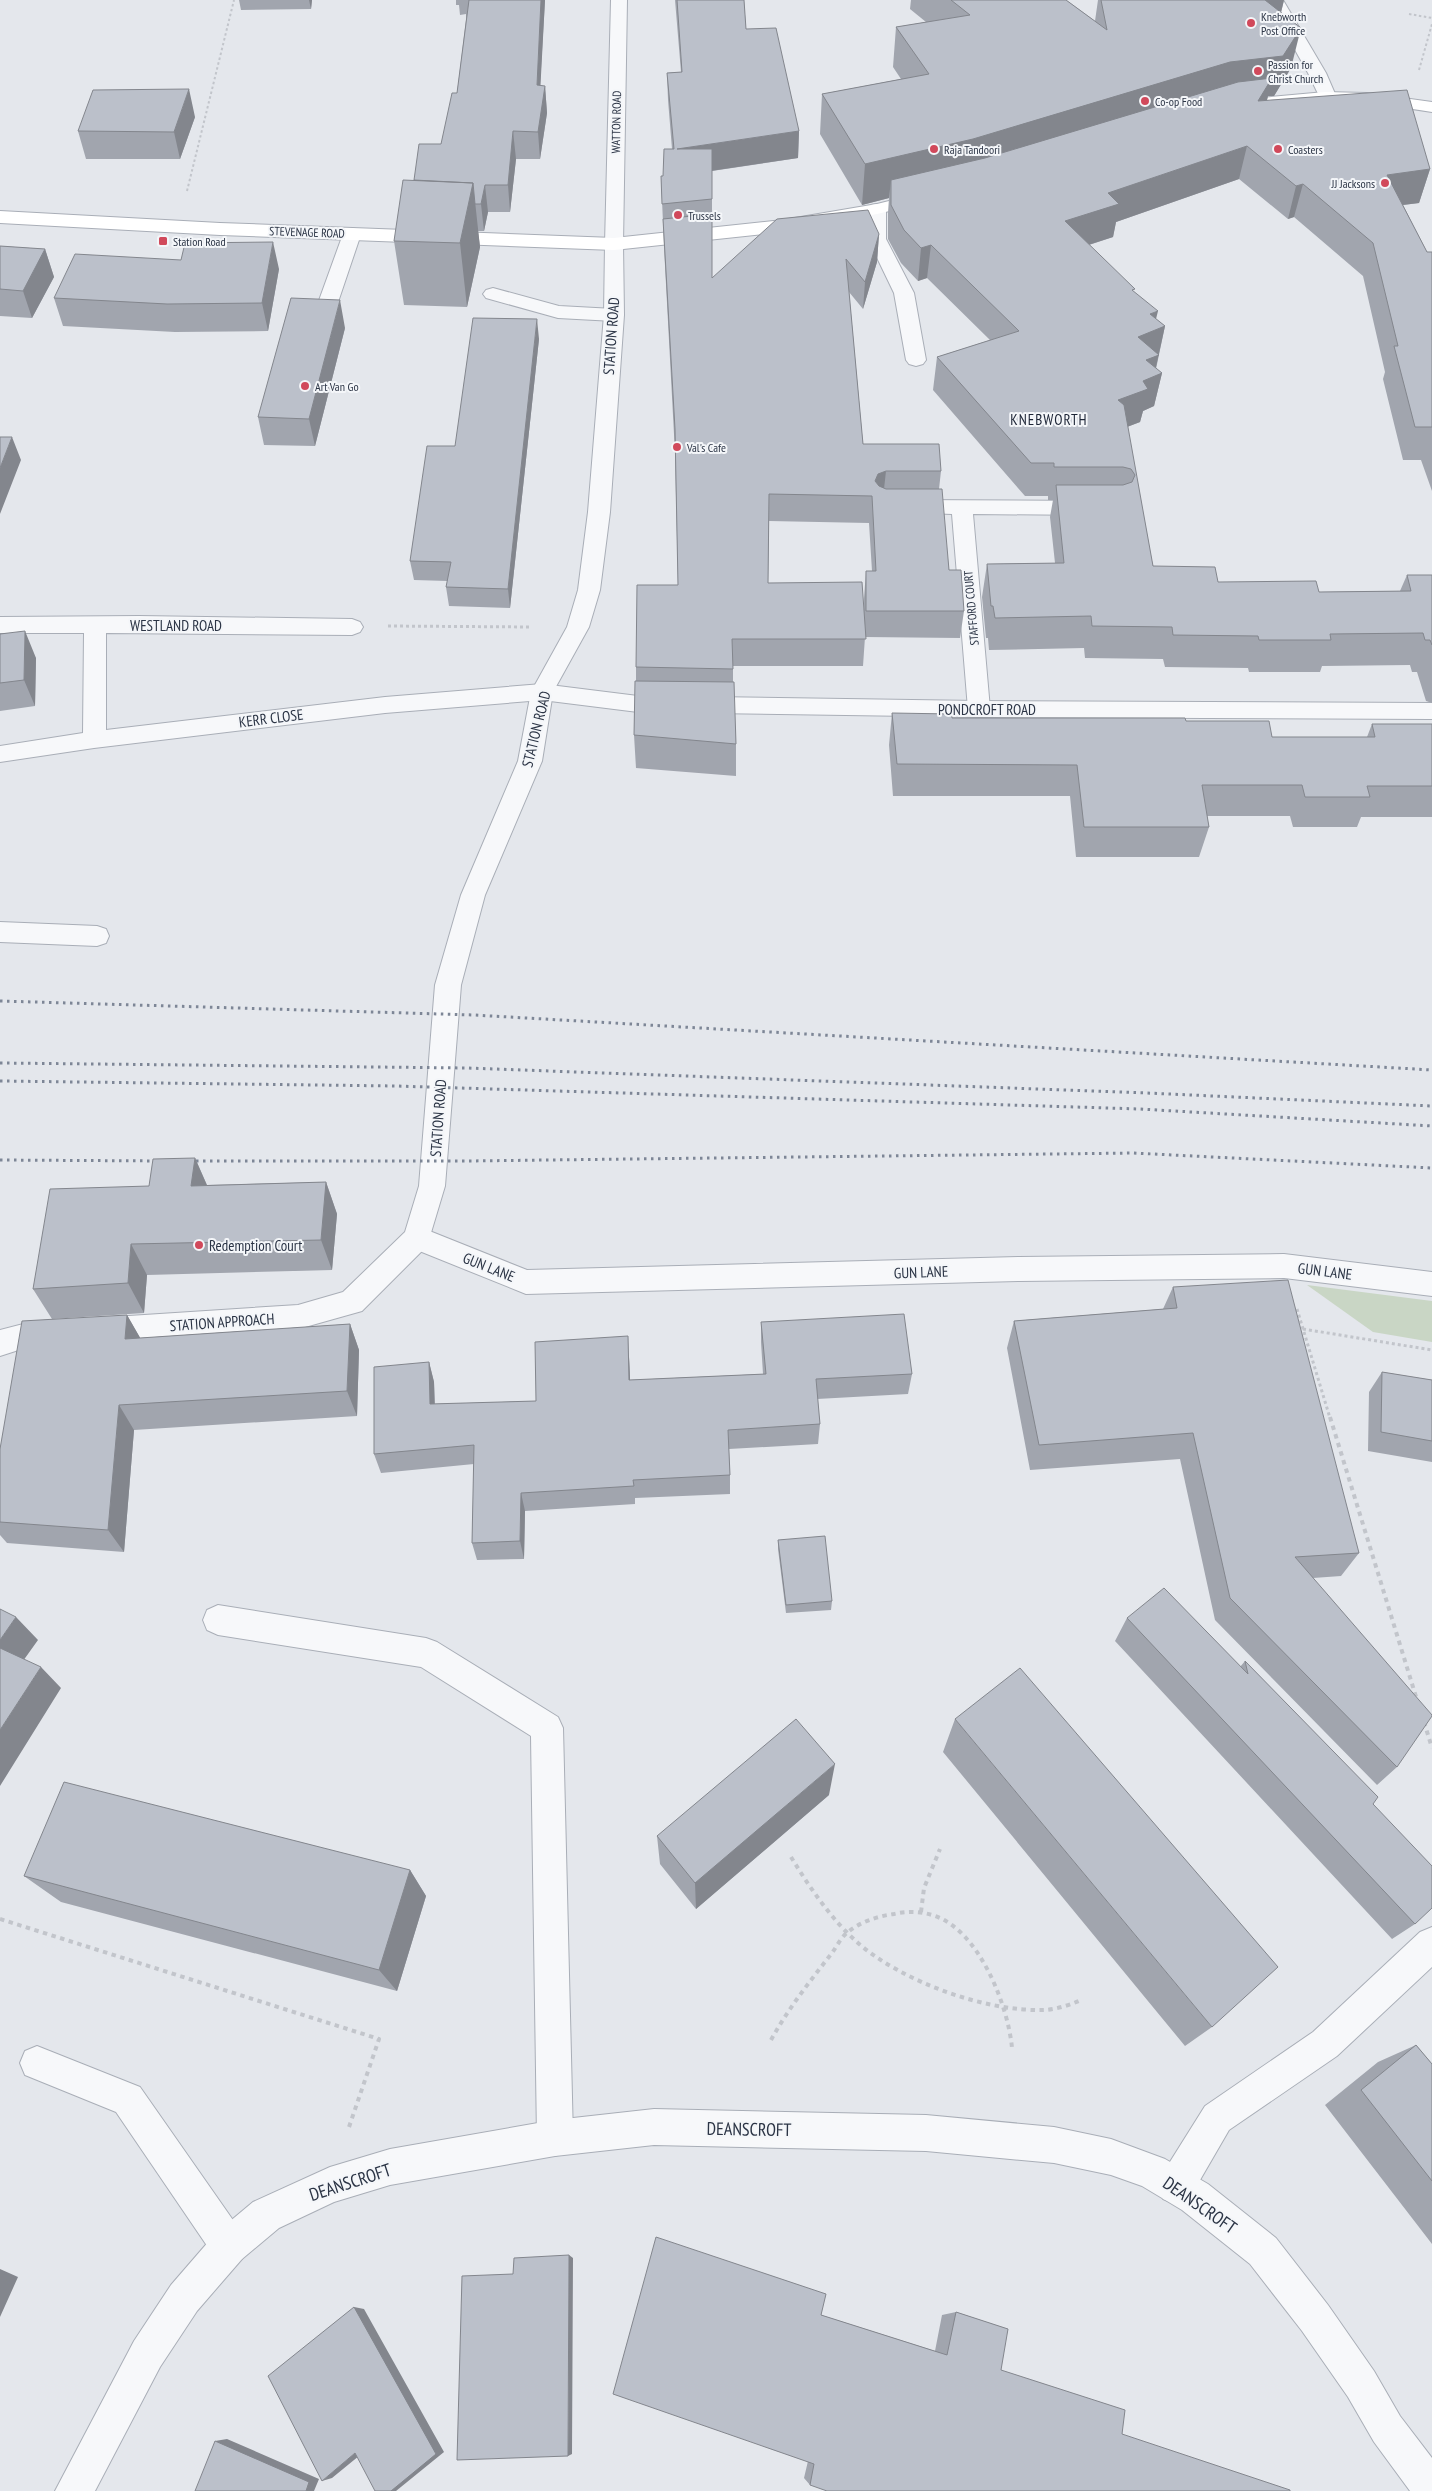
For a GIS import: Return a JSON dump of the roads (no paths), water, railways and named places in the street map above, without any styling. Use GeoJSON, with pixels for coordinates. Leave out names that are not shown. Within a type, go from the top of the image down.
{"type":"FeatureCollection","features":[{"type":"Feature","properties":{"kind":"main road"},"geometry":{"type":"LineString","coordinates":[[1247,105],[1327,96],[1395,100],[1432,107]]}},
{"type":"Feature","properties":{"kind":"main road","name":"STEVENAGE ROAD"},"geometry":{"type":"LineString","coordinates":[[0,217],[352,234],[614,244],[783,226],[877,209],[939,194]]}},
{"type":"Feature","properties":{"kind":"street","name":"WATTON ROAD"},"geometry":{"type":"LineString","coordinates":[[614,244],[619,0]]}},
{"type":"Feature","properties":{"kind":"street"},"geometry":{"type":"LineString","coordinates":[[1275,0],[1317,72],[1327,96]]}},
{"type":"Feature","properties":{"kind":"street"},"geometry":{"type":"LineString","coordinates":[[877,209],[877,239],[904,292],[916,360]]}},
{"type":"Feature","properties":{"kind":"street"},"geometry":{"type":"LineString","coordinates":[[323,317],[352,234]]}},
{"type":"Feature","properties":{"kind":"street","name":"STATION ROAD"},"geometry":{"type":"LineString","coordinates":[[417,1238],[432,1186],[448,985],[473,895],[530,761],[542,692],[578,627],[589,590],[598,512],[614,315],[614,244]]}},
{"type":"Feature","properties":{"kind":"street"},"geometry":{"type":"LineString","coordinates":[[493,294],[558,312],[614,315]]}},
{"type":"Feature","properties":{"kind":"street"},"geometry":{"type":"LineString","coordinates":[[884,507],[1106,509]]}},
{"type":"Feature","properties":{"kind":"street","name":"STAFFORD COURT"},"geometry":{"type":"LineString","coordinates":[[962,507],[979,710]]}},
{"type":"Feature","properties":{"kind":"street","name":"WESTLAND ROAD"},"geometry":{"type":"LineString","coordinates":[[0,625],[95,626],[139,624],[352,627]]}},
{"type":"Feature","properties":{"kind":"street"},"geometry":{"type":"LineString","coordinates":[[94,740],[95,626]]}},
{"type":"Feature","properties":{"kind":"street","name":"PONDCROFT ROAD"},"geometry":{"type":"LineString","coordinates":[[542,692],[638,704],[979,710],[1432,711]]}},
{"type":"Feature","properties":{"kind":"street","name":"KERR CLOSE"},"geometry":{"type":"LineString","coordinates":[[0,754],[94,740],[385,704],[542,692]]}},
{"type":"Feature","properties":{"kind":"street"},"geometry":{"type":"LineString","coordinates":[[0,932],[97,936]]}},
{"type":"Feature","properties":{"kind":"street","name":"GUN LANE"},"geometry":{"type":"LineString","coordinates":[[417,1238],[526,1282],[1019,1269],[1284,1266],[1432,1284]]}},
{"type":"Feature","properties":{"kind":"street","name":"STATION APPROACH"},"geometry":{"type":"LineString","coordinates":[[1,1340],[31,1334],[298,1317],[352,1302],[417,1238]]}},
{"type":"Feature","properties":{"kind":"street"},"geometry":{"type":"LineString","coordinates":[[218,1620],[426,1653],[547,1728],[555,2138]]}},
{"type":"Feature","properties":{"kind":"street"},"geometry":{"type":"LineString","coordinates":[[1176,2186],[1217,2118],[1325,2044],[1432,1944]]}},
{"type":"Feature","properties":{"kind":"street"},"geometry":{"type":"LineString","coordinates":[[37,2063],[128,2099],[229,2246]]}},
{"type":"Feature","properties":{"kind":"street","name":"DEANSCROFT"},"geometry":{"type":"LineString","coordinates":[[74,2491],[147,2354],[184,2298],[229,2246],[266,2214],[330,2185],[390,2167],[555,2138],[654,2127],[926,2133],[1054,2145],[1111,2157],[1152,2172],[1195,2197],[1263,2251],[1315,2318],[1361,2384],[1392,2436],[1432,2488]]}},
{"type":"Feature","properties":{"kind":"railway"},"geometry":{"type":"LineString","coordinates":[[0,1001],[474,1015],[1432,1070]]}},
{"type":"Feature","properties":{"kind":"railway"},"geometry":{"type":"LineString","coordinates":[[0,1063],[468,1068],[1147,1093],[1432,1106]]}},
{"type":"Feature","properties":{"kind":"railway"},"geometry":{"type":"LineString","coordinates":[[0,1081],[395,1086],[1140,1109],[1432,1126]]}},
{"type":"Feature","properties":{"kind":"railway"},"geometry":{"type":"LineString","coordinates":[[182,1161],[466,1161],[1133,1153],[1432,1168]]}},
{"type":"Feature","properties":{"kind":"railway"},"geometry":{"type":"LineString","coordinates":[[0,1160],[165,1161]]}},
{"type":"Feature","properties":{"kind":"place","name":"Knebworth Post Office"},"geometry":{"type":"Point","coordinates":[1251,23]}},
{"type":"Feature","properties":{"kind":"place","name":"Passion for Christ Church"},"geometry":{"type":"Point","coordinates":[1258,71]}},
{"type":"Feature","properties":{"kind":"place","name":"Co-op Food"},"geometry":{"type":"Point","coordinates":[1145,101]}},
{"type":"Feature","properties":{"kind":"place","name":"Raja Tandoori"},"geometry":{"type":"Point","coordinates":[934,149]}},
{"type":"Feature","properties":{"kind":"place","name":"Coasters"},"geometry":{"type":"Point","coordinates":[1278,149]}},
{"type":"Feature","properties":{"kind":"place","name":"JJ Jacksons"},"geometry":{"type":"Point","coordinates":[1385,183]}},
{"type":"Feature","properties":{"kind":"place","name":"Trussels"},"geometry":{"type":"Point","coordinates":[678,215]}},
{"type":"Feature","properties":{"kind":"place","name":"Station Road"},"geometry":{"type":"Point","coordinates":[163,241]}},
{"type":"Feature","properties":{"kind":"place","name":"Art Van Go"},"geometry":{"type":"Point","coordinates":[305,386]}},
{"type":"Feature","properties":{"kind":"place","name":"Val's Cafe"},"geometry":{"type":"Point","coordinates":[677,447]}},
{"type":"Feature","properties":{"kind":"place","name":"Redemption Court"},"geometry":{"type":"Point","coordinates":[199,1245]}},
{"type":"Feature","properties":{"kind":"district","name":"KNEBWORTH"},"geometry":{"type":"Point","coordinates":[1049,419]}}]}
